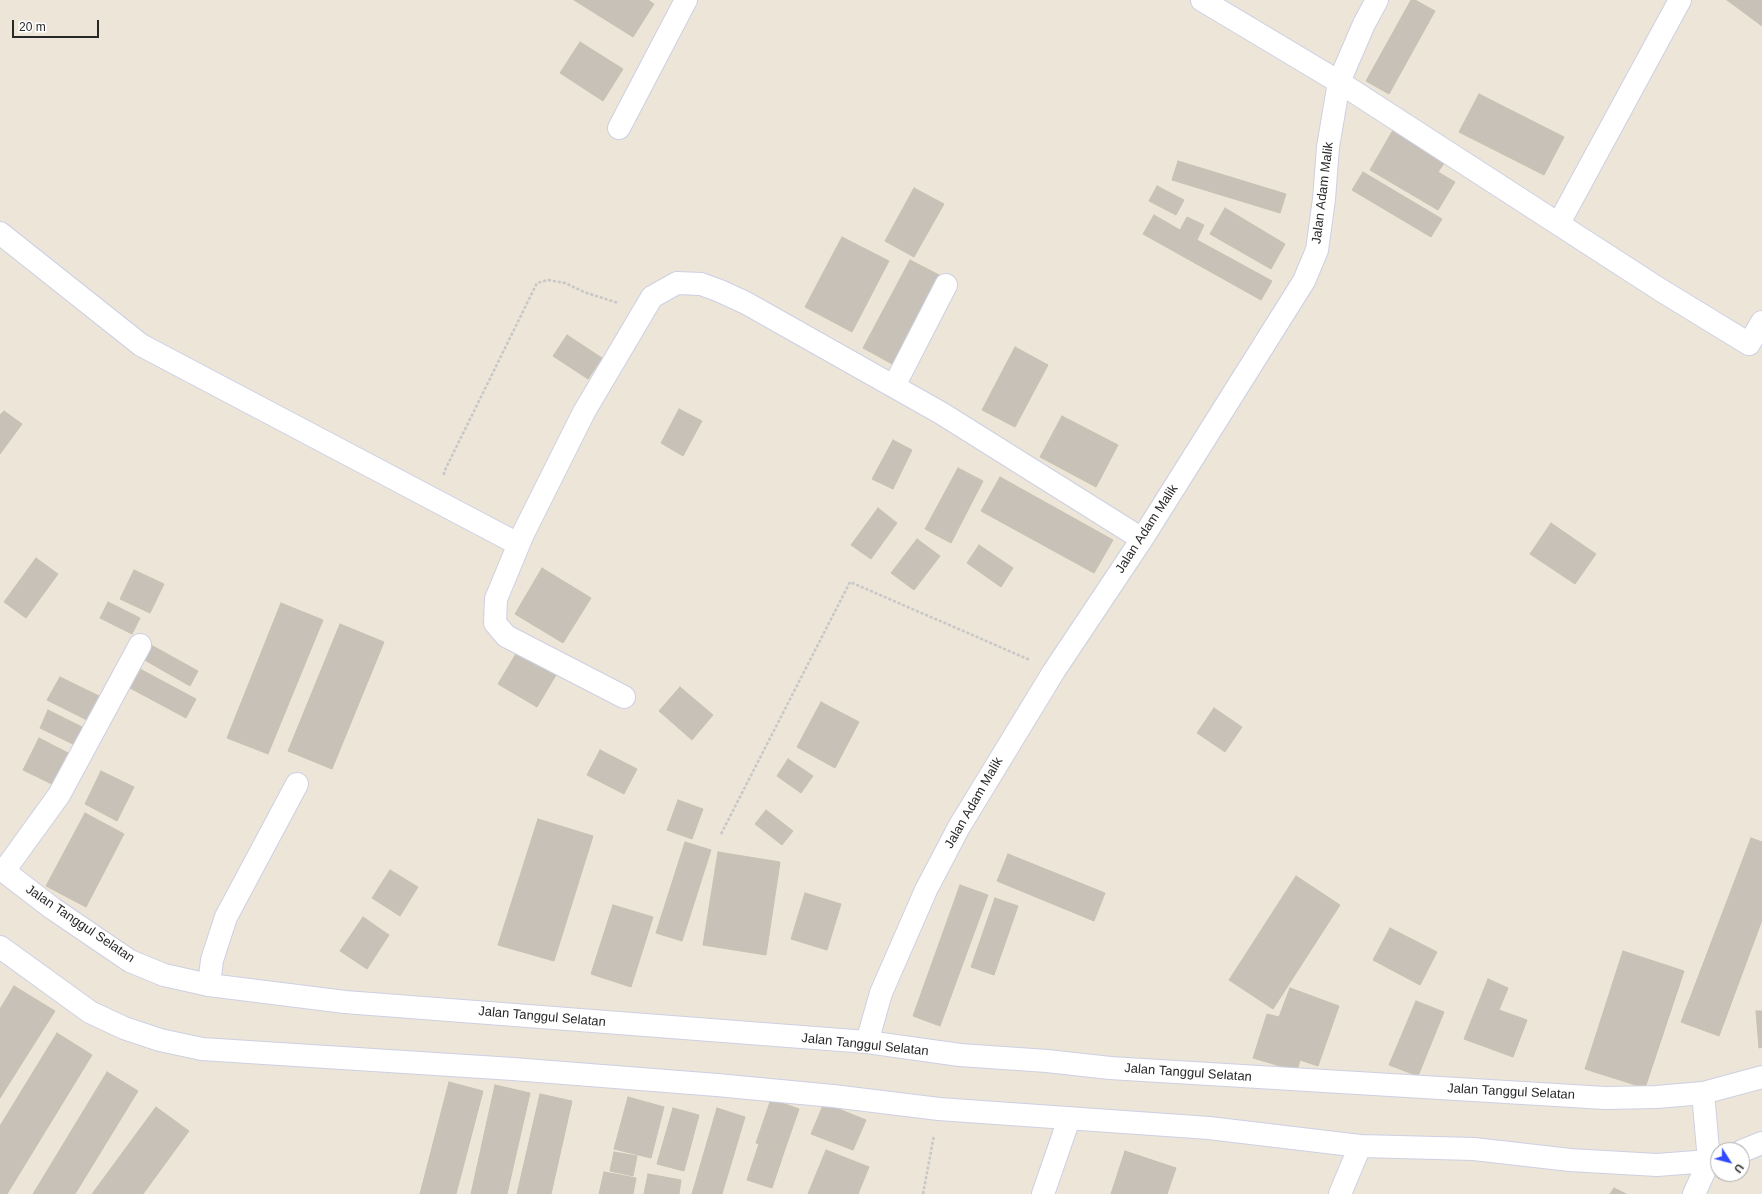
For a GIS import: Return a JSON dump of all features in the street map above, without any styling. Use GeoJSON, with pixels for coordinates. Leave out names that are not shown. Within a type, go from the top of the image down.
{"type":"FeatureCollection","features":[{"type":"Feature","properties":{"kind":"street"},"geometry":{"type":"LineString","coordinates":[[619,128],[686,0]]}},
{"type":"Feature","properties":{"kind":"street"},"geometry":{"type":"LineString","coordinates":[[1202,0],[1339,82],[1659,289],[1755,348],[1762,322]]}},
{"type":"Feature","properties":{"kind":"street","name":"Jalan Adam Malik"},"geometry":{"type":"LineString","coordinates":[[867,1042],[882,993],[926,890],[959,827],[1054,671],[1142,540],[1304,281],[1316,250],[1324,199],[1328,147],[1339,82],[1364,24],[1377,0]]}},
{"type":"Feature","properties":{"kind":"street"},"geometry":{"type":"LineString","coordinates":[[1559,223],[1680,0]]}},
{"type":"Feature","properties":{"kind":"street"},"geometry":{"type":"LineString","coordinates":[[0,233],[141,346],[518,544]]}},
{"type":"Feature","properties":{"kind":"street"},"geometry":{"type":"LineString","coordinates":[[624,698],[506,636],[495,623],[496,600],[518,544],[584,412],[652,297],[677,283],[701,284],[720,291],[746,304],[941,412],[1142,540]]}},
{"type":"Feature","properties":{"kind":"street"},"geometry":{"type":"LineString","coordinates":[[894,386],[946,285]]}},
{"type":"Feature","properties":{"kind":"street"},"geometry":{"type":"LineString","coordinates":[[2,870],[59,795],[140,645]]}},
{"type":"Feature","properties":{"kind":"street"},"geometry":{"type":"LineString","coordinates":[[209,986],[212,960],[226,917],[297,784]]}},
{"type":"Feature","properties":{"kind":"street","name":"Jalan Tanggul Selatan"},"geometry":{"type":"LineString","coordinates":[[2,870],[52,908],[130,961],[164,974],[209,986],[344,1002],[867,1042],[960,1055],[1047,1061],[1110,1068],[1351,1081],[1605,1098],[1657,1097],[1703,1093],[1762,1077]]}},
{"type":"Feature","properties":{"kind":"street"},"geometry":{"type":"LineString","coordinates":[[0,947],[90,1012],[131,1031],[160,1040],[202,1049],[513,1069],[717,1085],[832,1096],[939,1109],[1209,1128],[1360,1146],[1474,1149],[1570,1160],[1657,1165],[1710,1160]]}},
{"type":"Feature","properties":{"kind":"street"},"geometry":{"type":"LineString","coordinates":[[1703,1093],[1710,1142]]}},
{"type":"Feature","properties":{"kind":"street"},"geometry":{"type":"LineString","coordinates":[[1043,1194],[1068,1119]]}},
{"type":"Feature","properties":{"kind":"street"},"geometry":{"type":"LineString","coordinates":[[1750,1148],[1762,1143]]}},
{"type":"Feature","properties":{"kind":"street"},"geometry":{"type":"LineString","coordinates":[[1340,1194],[1360,1146]]}},
{"type":"Feature","properties":{"kind":"street"},"geometry":{"type":"LineString","coordinates":[[1694,1194],[1710,1165]]}},
{"type":"Feature","properties":{"kind":"path"},"geometry":{"type":"LineString","coordinates":[[444,479],[444,472],[537,283],[548,280],[565,284],[584,292],[625,305],[652,297]]}},
{"type":"Feature","properties":{"kind":"path"},"geometry":{"type":"LineString","coordinates":[[721,834],[850,582],[1054,671]]}},
{"type":"Feature","properties":{"kind":"path"},"geometry":{"type":"LineString","coordinates":[[923,1194],[939,1109]]}},
{"type":"Feature","properties":{"kind":"building"},"geometry":{"type":"Polygon","coordinates":[[[574,0],[648,0],[654,4],[633,37],[574,0]]]}},
{"type":"Feature","properties":{"kind":"building"},"geometry":{"type":"Polygon","coordinates":[[[1411,0],[1415,0],[1435,11],[1389,94],[1366,81],[1411,0]]]}},
{"type":"Feature","properties":{"kind":"building"},"geometry":{"type":"Polygon","coordinates":[[[1727,0],[1762,0],[1762,26],[1727,0]]]}},
{"type":"Feature","properties":{"kind":"building"},"geometry":{"type":"Polygon","coordinates":[[[580,42],[623,69],[603,101],[560,73],[580,42]]]}},
{"type":"Feature","properties":{"kind":"building"},"geometry":{"type":"Polygon","coordinates":[[[1479,94],[1564,137],[1544,175],[1459,132],[1479,94]]]}},
{"type":"Feature","properties":{"kind":"building"},"geometry":{"type":"Polygon","coordinates":[[[1393,130],[1445,162],[1438,172],[1455,182],[1438,210],[1370,170],[1393,130]]]}},
{"type":"Feature","properties":{"kind":"building"},"geometry":{"type":"Polygon","coordinates":[[[1178,161],[1286,194],[1280,213],[1172,180],[1178,161]]]}},
{"type":"Feature","properties":{"kind":"building"},"geometry":{"type":"Polygon","coordinates":[[[1363,172],[1442,219],[1431,237],[1352,190],[1363,172]]]}},
{"type":"Feature","properties":{"kind":"building"},"geometry":{"type":"Polygon","coordinates":[[[1157,186],[1184,200],[1176,215],[1149,201],[1157,186]]]}},
{"type":"Feature","properties":{"kind":"building"},"geometry":{"type":"Polygon","coordinates":[[[914,188],[944,204],[914,257],[885,241],[914,188]]]}},
{"type":"Feature","properties":{"kind":"building"},"geometry":{"type":"Polygon","coordinates":[[[1225,208],[1285,244],[1271,269],[1210,234],[1225,208]]]}},
{"type":"Feature","properties":{"kind":"building"},"geometry":{"type":"Polygon","coordinates":[[[1154,215],[1180,230],[1187,217],[1204,225],[1197,240],[1272,281],[1261,300],[1143,234],[1154,215]]]}},
{"type":"Feature","properties":{"kind":"building"},"geometry":{"type":"Polygon","coordinates":[[[842,237],[889,261],[852,332],[805,307],[842,237]]]}},
{"type":"Feature","properties":{"kind":"building"},"geometry":{"type":"Polygon","coordinates":[[[910,260],[941,276],[894,365],[863,348],[910,260]]]}},
{"type":"Feature","properties":{"kind":"building"},"geometry":{"type":"Polygon","coordinates":[[[567,335],[602,358],[588,379],[553,356],[567,335]]]}},
{"type":"Feature","properties":{"kind":"building"},"geometry":{"type":"Polygon","coordinates":[[[1015,347],[1048,365],[1015,427],[982,410],[1015,347]]]}},
{"type":"Feature","properties":{"kind":"building"},"geometry":{"type":"Polygon","coordinates":[[[679,409],[702,421],[683,456],[661,443],[679,409]]]}},
{"type":"Feature","properties":{"kind":"building"},"geometry":{"type":"Polygon","coordinates":[[[4,411],[22,424],[0,454],[0,415],[4,411]]]}},
{"type":"Feature","properties":{"kind":"building"},"geometry":{"type":"Polygon","coordinates":[[[1062,416],[1118,445],[1096,487],[1040,457],[1062,416]]]}},
{"type":"Feature","properties":{"kind":"building"},"geometry":{"type":"Polygon","coordinates":[[[893,440],[912,450],[893,489],[872,479],[893,440]]]}},
{"type":"Feature","properties":{"kind":"building"},"geometry":{"type":"Polygon","coordinates":[[[958,468],[983,481],[951,543],[925,529],[958,468]]]}},
{"type":"Feature","properties":{"kind":"building"},"geometry":{"type":"Polygon","coordinates":[[[1000,477],[1113,540],[1094,573],[981,511],[1000,477]]]}},
{"type":"Feature","properties":{"kind":"building"},"geometry":{"type":"Polygon","coordinates":[[[878,508],[897,523],[871,559],[851,545],[878,508]]]}},
{"type":"Feature","properties":{"kind":"building"},"geometry":{"type":"Polygon","coordinates":[[[1551,523],[1596,554],[1575,584],[1530,554],[1551,523]]]}},
{"type":"Feature","properties":{"kind":"building"},"geometry":{"type":"Polygon","coordinates":[[[917,539],[940,556],[914,590],[891,573],[917,539]]]}},
{"type":"Feature","properties":{"kind":"building"},"geometry":{"type":"Polygon","coordinates":[[[979,545],[1013,568],[1001,587],[967,563],[979,545]]]}},
{"type":"Feature","properties":{"kind":"building"},"geometry":{"type":"Polygon","coordinates":[[[36,558],[58,574],[26,618],[4,602],[36,558]]]}},
{"type":"Feature","properties":{"kind":"building"},"geometry":{"type":"Polygon","coordinates":[[[542,568],[591,598],[563,643],[515,614],[542,568]]]}},
{"type":"Feature","properties":{"kind":"building"},"geometry":{"type":"Polygon","coordinates":[[[134,570],[164,584],[150,613],[120,599],[134,570]]]}},
{"type":"Feature","properties":{"kind":"building"},"geometry":{"type":"Polygon","coordinates":[[[108,602],[140,618],[132,634],[100,618],[108,602]]]}},
{"type":"Feature","properties":{"kind":"building"},"geometry":{"type":"Polygon","coordinates":[[[281,603],[323,620],[268,754],[227,738],[281,603]]]}},
{"type":"Feature","properties":{"kind":"building"},"geometry":{"type":"Polygon","coordinates":[[[340,624],[384,642],[332,769],[288,751],[340,624]]]}},
{"type":"Feature","properties":{"kind":"building"},"geometry":{"type":"Polygon","coordinates":[[[151,645],[198,671],[190,686],[143,659],[151,645]]]}},
{"type":"Feature","properties":{"kind":"building"},"geometry":{"type":"Polygon","coordinates":[[[520,647],[559,670],[537,707],[498,684],[520,647]]]}},
{"type":"Feature","properties":{"kind":"building"},"geometry":{"type":"Polygon","coordinates":[[[140,669],[196,699],[186,718],[130,688],[140,669]]]}},
{"type":"Feature","properties":{"kind":"building"},"geometry":{"type":"Polygon","coordinates":[[[60,677],[103,698],[91,722],[47,700],[60,677]]]}},
{"type":"Feature","properties":{"kind":"building"},"geometry":{"type":"Polygon","coordinates":[[[680,687],[713,715],[692,740],[659,711],[680,687]]]}},
{"type":"Feature","properties":{"kind":"building"},"geometry":{"type":"Polygon","coordinates":[[[821,702],[859,722],[835,768],[797,747],[821,702]]]}},
{"type":"Feature","properties":{"kind":"building"},"geometry":{"type":"Polygon","coordinates":[[[1214,708],[1242,727],[1225,752],[1197,733],[1214,708]]]}},
{"type":"Feature","properties":{"kind":"building"},"geometry":{"type":"Polygon","coordinates":[[[48,710],[88,730],[79,747],[40,728],[48,710]]]}},
{"type":"Feature","properties":{"kind":"building"},"geometry":{"type":"Polygon","coordinates":[[[39,738],[72,755],[56,786],[23,770],[39,738]]]}},
{"type":"Feature","properties":{"kind":"building"},"geometry":{"type":"Polygon","coordinates":[[[600,750],[637,769],[624,794],[587,775],[600,750]]]}},
{"type":"Feature","properties":{"kind":"building"},"geometry":{"type":"Polygon","coordinates":[[[788,759],[813,776],[801,793],[777,776],[788,759]]]}},
{"type":"Feature","properties":{"kind":"building"},"geometry":{"type":"Polygon","coordinates":[[[101,771],[134,787],[117,821],[85,804],[101,771]]]}},
{"type":"Feature","properties":{"kind":"building"},"geometry":{"type":"Polygon","coordinates":[[[678,800],[703,809],[692,839],[667,830],[678,800]]]}},
{"type":"Feature","properties":{"kind":"building"},"geometry":{"type":"Polygon","coordinates":[[[766,810],[793,831],[782,845],[755,824],[766,810]]]}},
{"type":"Feature","properties":{"kind":"building"},"geometry":{"type":"Polygon","coordinates":[[[85,813],[124,834],[86,907],[46,886],[85,813]]]}},
{"type":"Feature","properties":{"kind":"building"},"geometry":{"type":"Polygon","coordinates":[[[538,819],[593,836],[554,961],[498,945],[538,819]]]}},
{"type":"Feature","properties":{"kind":"building"},"geometry":{"type":"Polygon","coordinates":[[[1751,838],[1762,842],[1762,920],[1719,1036],[1681,1022],[1751,838]]]}},
{"type":"Feature","properties":{"kind":"building"},"geometry":{"type":"Polygon","coordinates":[[[685,842],[711,850],[682,941],[656,933],[685,842]]]}},
{"type":"Feature","properties":{"kind":"building"},"geometry":{"type":"Polygon","coordinates":[[[718,852],[780,862],[766,955],[703,945],[718,852]]]}},
{"type":"Feature","properties":{"kind":"building"},"geometry":{"type":"Polygon","coordinates":[[[1008,854],[1105,893],[1094,921],[997,881],[1008,854]]]}},
{"type":"Feature","properties":{"kind":"building"},"geometry":{"type":"Polygon","coordinates":[[[390,870],[418,887],[400,916],[372,898],[390,870]]]}},
{"type":"Feature","properties":{"kind":"building"},"geometry":{"type":"Polygon","coordinates":[[[1296,876],[1340,905],[1273,1009],[1229,980],[1296,876]]]}},
{"type":"Feature","properties":{"kind":"building"},"geometry":{"type":"Polygon","coordinates":[[[960,885],[988,895],[940,1026],[913,1016],[960,885]]]}},
{"type":"Feature","properties":{"kind":"building"},"geometry":{"type":"Polygon","coordinates":[[[805,893],[841,904],[827,950],[791,939],[805,893]]]}},
{"type":"Feature","properties":{"kind":"building"},"geometry":{"type":"Polygon","coordinates":[[[995,898],[1018,906],[994,975],[971,967],[995,898]]]}},
{"type":"Feature","properties":{"kind":"building"},"geometry":{"type":"Polygon","coordinates":[[[613,905],[653,917],[631,987],[591,974],[613,905]]]}},
{"type":"Feature","properties":{"kind":"building"},"geometry":{"type":"Polygon","coordinates":[[[363,917],[389,935],[367,969],[340,951],[363,917]]]}},
{"type":"Feature","properties":{"kind":"building"},"geometry":{"type":"Polygon","coordinates":[[[1390,928],[1437,952],[1420,985],[1373,960],[1390,928]]]}},
{"type":"Feature","properties":{"kind":"building"},"geometry":{"type":"Polygon","coordinates":[[[1623,951],[1684,971],[1645,1088],[1585,1069],[1623,951]]]}},
{"type":"Feature","properties":{"kind":"building"},"geometry":{"type":"Polygon","coordinates":[[[1488,979],[1508,988],[1499,1010],[1527,1020],[1513,1057],[1464,1039],[1488,979]]]}},
{"type":"Feature","properties":{"kind":"building"},"geometry":{"type":"Polygon","coordinates":[[[14,986],[55,1011],[0,1098],[0,1009],[14,986]]]}},
{"type":"Feature","properties":{"kind":"building"},"geometry":{"type":"Polygon","coordinates":[[[1290,988],[1339,1006],[1318,1066],[1300,1060],[1297,1071],[1253,1058],[1267,1014],[1279,1017],[1290,988]]]}},
{"type":"Feature","properties":{"kind":"building"},"geometry":{"type":"Polygon","coordinates":[[[1416,1001],[1444,1012],[1418,1076],[1389,1065],[1416,1001]]]}},
{"type":"Feature","properties":{"kind":"building"},"geometry":{"type":"Polygon","coordinates":[[[1756,1011],[1762,1011],[1762,1047],[1759,1048],[1756,1011]]]}},
{"type":"Feature","properties":{"kind":"building"},"geometry":{"type":"Polygon","coordinates":[[[57,1033],[92,1055],[7,1194],[0,1194],[0,1126],[57,1033]]]}},
{"type":"Feature","properties":{"kind":"building"},"geometry":{"type":"Polygon","coordinates":[[[107,1072],[138,1091],[75,1194],[33,1194],[107,1072]]]}},
{"type":"Feature","properties":{"kind":"building"},"geometry":{"type":"Polygon","coordinates":[[[449,1082],[483,1091],[456,1194],[420,1194],[449,1082]]]}},
{"type":"Feature","properties":{"kind":"building"},"geometry":{"type":"Polygon","coordinates":[[[495,1085],[530,1093],[507,1194],[471,1194],[495,1085]]]}},
{"type":"Feature","properties":{"kind":"building"},"geometry":{"type":"Polygon","coordinates":[[[540,1094],[572,1101],[551,1194],[517,1194],[540,1094]]]}},
{"type":"Feature","properties":{"kind":"building"},"geometry":{"type":"Polygon","coordinates":[[[628,1097],[664,1107],[651,1158],[614,1149],[628,1097]]]}},
{"type":"Feature","properties":{"kind":"building"},"geometry":{"type":"Polygon","coordinates":[[[771,1099],[799,1109],[784,1152],[756,1143],[771,1099]]]}},
{"type":"Feature","properties":{"kind":"building"},"geometry":{"type":"Polygon","coordinates":[[[824,1103],[866,1120],[853,1150],[811,1134],[824,1103]]]}},
{"type":"Feature","properties":{"kind":"building"},"geometry":{"type":"Polygon","coordinates":[[[156,1107],[189,1131],[143,1194],[92,1194],[156,1107]]]}},
{"type":"Feature","properties":{"kind":"building"},"geometry":{"type":"Polygon","coordinates":[[[673,1108],[699,1115],[684,1171],[657,1164],[673,1108]]]}},
{"type":"Feature","properties":{"kind":"building"},"geometry":{"type":"Polygon","coordinates":[[[717,1108],[745,1117],[722,1194],[692,1194],[717,1108]]]}},
{"type":"Feature","properties":{"kind":"building"},"geometry":{"type":"Polygon","coordinates":[[[759,1144],[784,1152],[772,1188],[747,1180],[759,1144]]]}},
{"type":"Feature","properties":{"kind":"building"},"geometry":{"type":"Polygon","coordinates":[[[826,1150],[869,1167],[858,1194],[808,1194],[826,1150]]]}},
{"type":"Feature","properties":{"kind":"building"},"geometry":{"type":"Polygon","coordinates":[[[1125,1151],[1176,1168],[1167,1194],[1111,1194],[1125,1151]]]}},
{"type":"Feature","properties":{"kind":"building"},"geometry":{"type":"Polygon","coordinates":[[[614,1152],[637,1156],[633,1176],[610,1171],[614,1152]]]}},
{"type":"Feature","properties":{"kind":"building"},"geometry":{"type":"Polygon","coordinates":[[[604,1172],[636,1178],[633,1194],[599,1194],[604,1172]]]}},
{"type":"Feature","properties":{"kind":"building"},"geometry":{"type":"Polygon","coordinates":[[[648,1174],[681,1180],[679,1194],[644,1194],[648,1174]]]}},
{"type":"Feature","properties":{"kind":"building"},"geometry":{"type":"Polygon","coordinates":[[[1614,1188],[1626,1194],[1610,1194],[1614,1188]]]}}]}
